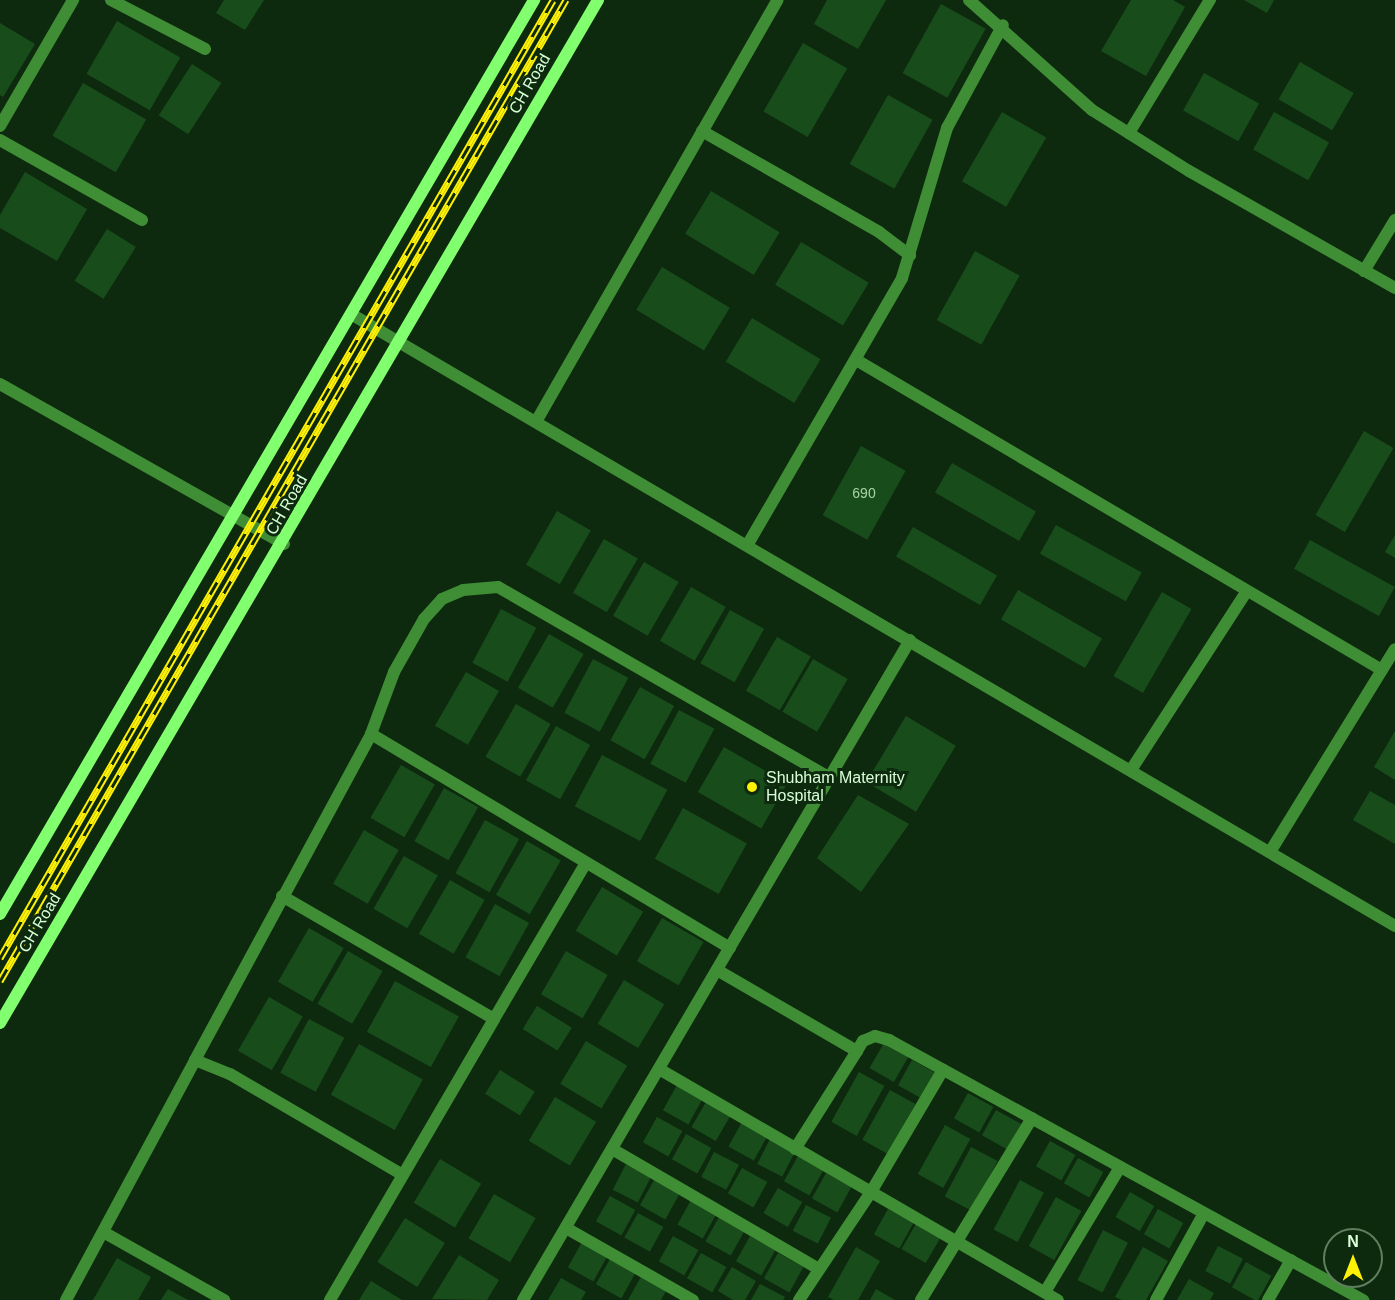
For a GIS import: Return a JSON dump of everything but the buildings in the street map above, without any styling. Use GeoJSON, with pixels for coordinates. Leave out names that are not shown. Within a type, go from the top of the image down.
{"type":"FeatureCollection","features":[{"type":"Feature","properties":{"kind":"street"},"geometry":{"type":"LineString","coordinates":[[0,126],[74,0]]}},
{"type":"Feature","properties":{"kind":"street"},"geometry":{"type":"LineString","coordinates":[[111,0],[205,49]]}},
{"type":"Feature","properties":{"kind":"street"},"geometry":{"type":"LineString","coordinates":[[0,914],[235,517],[534,0]]}},
{"type":"Feature","properties":{"kind":"street","name":"CH Road"},"geometry":{"type":"LineString","coordinates":[[0,1023],[284,544],[598,0]]}},
{"type":"Feature","properties":{"kind":"street"},"geometry":{"type":"LineString","coordinates":[[537,420],[778,0]]}},
{"type":"Feature","properties":{"kind":"street"},"geometry":{"type":"LineString","coordinates":[[969,0],[1002,25],[1042,67],[1129,133],[1395,288]]}},
{"type":"Feature","properties":{"kind":"street"},"geometry":{"type":"LineString","coordinates":[[1129,133],[1210,0]]}},
{"type":"Feature","properties":{"kind":"street"},"geometry":{"type":"LineString","coordinates":[[748,544],[858,361],[910,255],[947,128],[1002,25]]}},
{"type":"Feature","properties":{"kind":"street"},"geometry":{"type":"LineString","coordinates":[[702,131],[879,232],[910,255]]}},
{"type":"Feature","properties":{"kind":"street"},"geometry":{"type":"LineString","coordinates":[[0,140],[142,220]]}},
{"type":"Feature","properties":{"kind":"street"},"geometry":{"type":"LineString","coordinates":[[1364,271],[1395,220]]}},
{"type":"Feature","properties":{"kind":"street"},"geometry":{"type":"LineString","coordinates":[[351,314],[402,340],[1395,926]]}},
{"type":"Feature","properties":{"kind":"street"},"geometry":{"type":"LineString","coordinates":[[858,361],[1382,670]]}},
{"type":"Feature","properties":{"kind":"street"},"geometry":{"type":"LineString","coordinates":[[0,384],[284,544]]}},
{"type":"Feature","properties":{"kind":"street"},"geometry":{"type":"LineString","coordinates":[[66,1300],[105,1233],[282,896],[371,734],[394,672],[424,619],[452,594],[498,587],[829,777]]}},
{"type":"Feature","properties":{"kind":"street"},"geometry":{"type":"LineString","coordinates":[[1131,770],[1247,591]]}},
{"type":"Feature","properties":{"kind":"street"},"geometry":{"type":"LineString","coordinates":[[523,1300],[910,640]]}},
{"type":"Feature","properties":{"kind":"street"},"geometry":{"type":"LineString","coordinates":[[1270,852],[1395,649]]}},
{"type":"Feature","properties":{"kind":"street"},"geometry":{"type":"LineString","coordinates":[[371,734],[730,948]]}},
{"type":"Feature","properties":{"kind":"street"},"geometry":{"type":"LineString","coordinates":[[330,1300],[586,863]]}},
{"type":"Feature","properties":{"kind":"street"},"geometry":{"type":"LineString","coordinates":[[282,896],[494,1019]]}},
{"type":"Feature","properties":{"kind":"street"},"geometry":{"type":"LineString","coordinates":[[717,970],[857,1051]]}},
{"type":"Feature","properties":{"kind":"street"},"geometry":{"type":"LineString","coordinates":[[795,1149],[863,1041],[875,1036],[1032,1118],[1363,1300]]}},
{"type":"Feature","properties":{"kind":"street"},"geometry":{"type":"LineString","coordinates":[[195,1060],[230,1074],[403,1175]]}},
{"type":"Feature","properties":{"kind":"street"},"geometry":{"type":"LineString","coordinates":[[659,1069],[1058,1300]]}},
{"type":"Feature","properties":{"kind":"street"},"geometry":{"type":"LineString","coordinates":[[799,1300],[871,1192],[943,1070]]}},
{"type":"Feature","properties":{"kind":"street"},"geometry":{"type":"LineString","coordinates":[[921,1300],[1032,1118]]}},
{"type":"Feature","properties":{"kind":"street"},"geometry":{"type":"LineString","coordinates":[[612,1149],[819,1269]]}},
{"type":"Feature","properties":{"kind":"street"},"geometry":{"type":"LineString","coordinates":[[1045,1292],[1120,1167]]}},
{"type":"Feature","properties":{"kind":"street"},"geometry":{"type":"LineString","coordinates":[[1156,1300],[1204,1213]]}},
{"type":"Feature","properties":{"kind":"street"},"geometry":{"type":"LineString","coordinates":[[566,1228],[693,1300]]}},
{"type":"Feature","properties":{"kind":"street"},"geometry":{"type":"LineString","coordinates":[[105,1233],[224,1300]]}},
{"type":"Feature","properties":{"kind":"street"},"geometry":{"type":"LineString","coordinates":[[1268,1300],[1290,1260]]}},
{"type":"Feature","properties":{"kind":"railway"},"geometry":{"type":"LineString","coordinates":[[0,958],[553,0]]}},
{"type":"Feature","properties":{"kind":"railway"},"geometry":{"type":"LineString","coordinates":[[0,981],[566,0]]}},
{"type":"Feature","properties":{"kind":"place","name":"Shubham Maternity Hospital"},"geometry":{"type":"Point","coordinates":[752,787]}}]}
